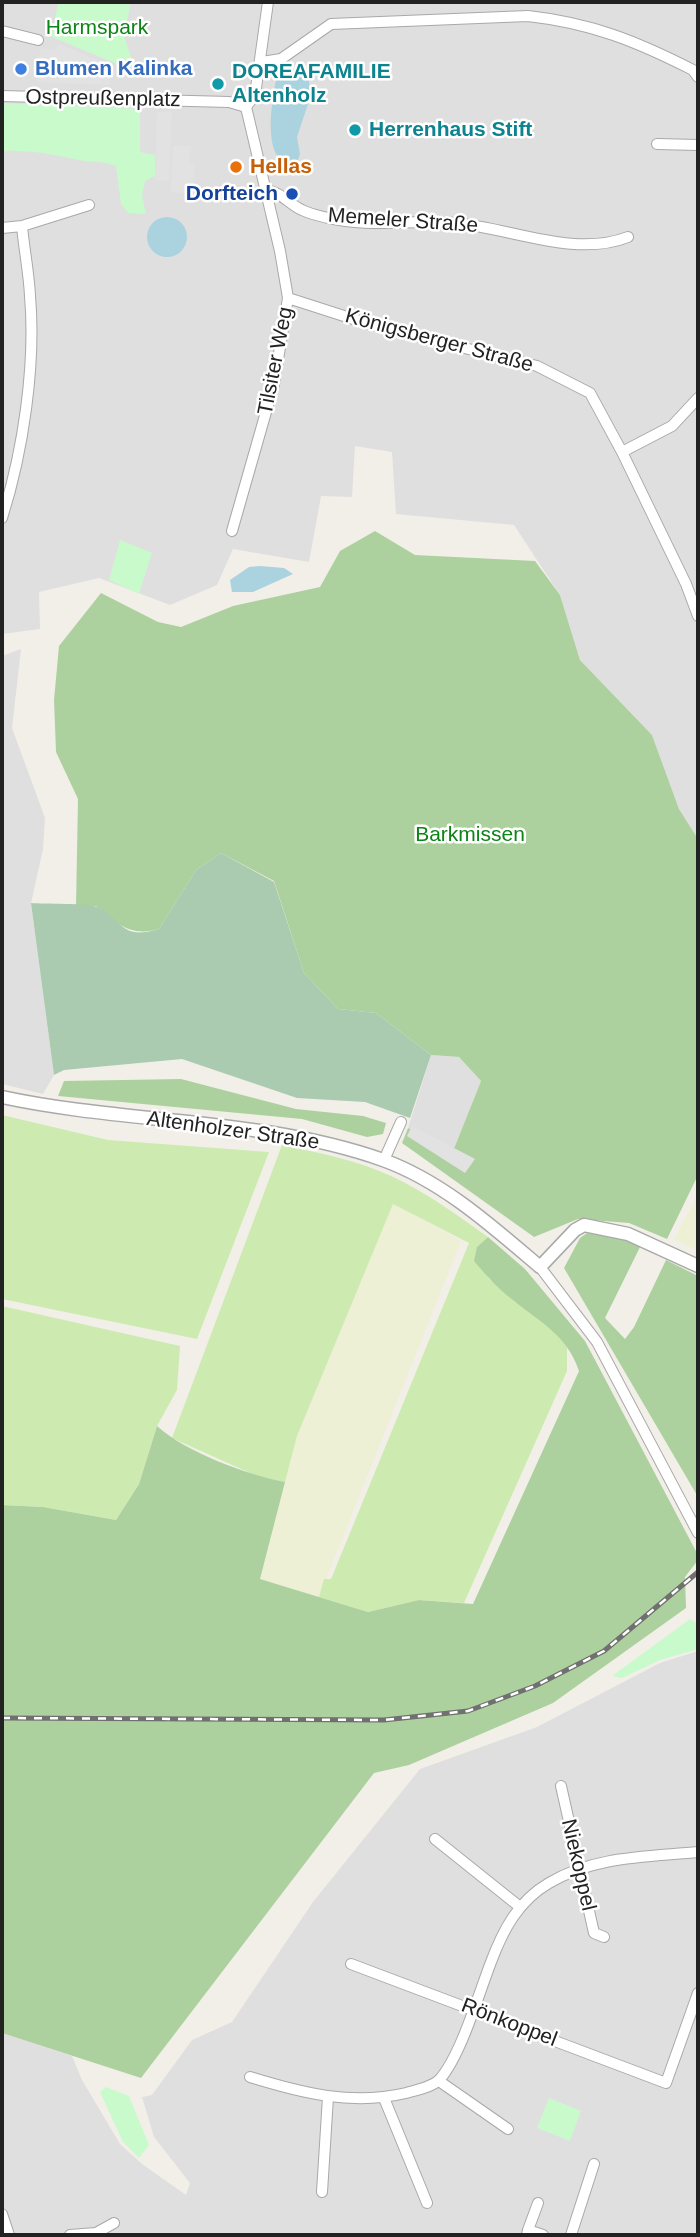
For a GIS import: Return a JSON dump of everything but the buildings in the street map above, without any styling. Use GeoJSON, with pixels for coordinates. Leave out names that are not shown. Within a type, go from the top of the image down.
{"type":"FeatureCollection","features":[{"type":"Feature","properties":{"kind":"street"},"geometry":{"type":"LineString","coordinates":[[246,107],[255,95],[262,62],[268,2]]}},
{"type":"Feature","properties":{"kind":"street"},"geometry":{"type":"LineString","coordinates":[[262,62],[281,59],[331,24],[528,16],[559,19],[631,39],[692,70],[698,77]]}},
{"type":"Feature","properties":{"kind":"street"},"geometry":{"type":"LineString","coordinates":[[2,30],[38,40]]}},
{"type":"Feature","properties":{"kind":"street","name":"Ostpreußenplatz"},"geometry":{"type":"LineString","coordinates":[[2,96],[229,102],[246,107]]}},
{"type":"Feature","properties":{"kind":"street","name":"Tilsiter Weg"},"geometry":{"type":"LineString","coordinates":[[232,531],[274,384],[288,298],[246,107]]}},
{"type":"Feature","properties":{"kind":"street"},"geometry":{"type":"LineString","coordinates":[[657,144],[698,145]]}},
{"type":"Feature","properties":{"kind":"street","name":"Memeler Straße"},"geometry":{"type":"LineString","coordinates":[[266,190],[276,191],[302,210],[355,222],[453,222],[496,228],[555,242],[606,246],[628,237]]}},
{"type":"Feature","properties":{"kind":"street"},"geometry":{"type":"LineString","coordinates":[[2,228],[22,226],[89,205]]}},
{"type":"Feature","properties":{"kind":"street"},"geometry":{"type":"LineString","coordinates":[[2,518],[15,470],[29,363],[30,294],[22,226]]}},
{"type":"Feature","properties":{"kind":"street","name":"Königsberger Straße"},"geometry":{"type":"LineString","coordinates":[[288,298],[372,325],[537,366],[590,394],[622,452],[686,584],[698,617]]}},
{"type":"Feature","properties":{"kind":"street"},"geometry":{"type":"LineString","coordinates":[[622,452],[672,426],[698,398]]}},
{"type":"Feature","properties":{"kind":"street","name":"Altenholzer Straße"},"geometry":{"type":"LineString","coordinates":[[2,1097],[50,1107],[301,1138],[384,1160],[457,1200],[540,1267],[597,1342],[698,1533]]}},
{"type":"Feature","properties":{"kind":"street"},"geometry":{"type":"LineString","coordinates":[[384,1160],[401,1122]]}},
{"type":"Feature","properties":{"kind":"street"},"geometry":{"type":"LineString","coordinates":[[540,1267],[575,1230],[584,1225],[628,1234],[698,1266]]}},
{"type":"Feature","properties":{"kind":"street","name":"Niekoppel"},"geometry":{"type":"LineString","coordinates":[[561,1786],[594,1933],[604,1937]]}},
{"type":"Feature","properties":{"kind":"street"},"geometry":{"type":"LineString","coordinates":[[435,1839],[520,1907]]}},
{"type":"Feature","properties":{"kind":"street"},"geometry":{"type":"LineString","coordinates":[[250,2077],[328,2097],[384,2098],[418,2090],[439,2081],[455,2054],[503,1930],[520,1907],[547,1884],[578,1868],[605,1861],[698,1852]]}},
{"type":"Feature","properties":{"kind":"street","name":"Rönkoppel"},"geometry":{"type":"LineString","coordinates":[[351,1964],[666,2083],[698,1993]]}},
{"type":"Feature","properties":{"kind":"street"},"geometry":{"type":"LineString","coordinates":[[439,2081],[508,2129]]}},
{"type":"Feature","properties":{"kind":"street"},"geometry":{"type":"LineString","coordinates":[[322,2192],[328,2097]]}},
{"type":"Feature","properties":{"kind":"street"},"geometry":{"type":"LineString","coordinates":[[384,2098],[427,2203]]}},
{"type":"Feature","properties":{"kind":"street"},"geometry":{"type":"LineString","coordinates":[[572,2235],[594,2164]]}},
{"type":"Feature","properties":{"kind":"street"},"geometry":{"type":"LineString","coordinates":[[538,2203],[527,2233],[543,2235]]}},
{"type":"Feature","properties":{"kind":"street"},"geometry":{"type":"LineString","coordinates":[[2,2214],[9,2235]]}},
{"type":"Feature","properties":{"kind":"street"},"geometry":{"type":"LineString","coordinates":[[70,2235],[96,2233],[114,2223]]}},
{"type":"Feature","properties":{"kind":"shaded area"},"geometry":{"type":"Polygon","coordinates":[[[2,2],[698,2],[698,839],[679,809],[652,735],[580,660],[560,595],[514,525],[396,514],[392,452],[355,446],[352,497],[321,496],[309,562],[233,549],[217,585],[170,605],[99,578],[39,592],[40,629],[2,634],[2,2]]]}},
{"type":"Feature","properties":{"kind":"shaded area"},"geometry":{"type":"Polygon","coordinates":[[[59,44],[100,61],[97,67],[109,69],[109,85],[38,82],[40,48],[55,50],[59,44]]]}},
{"type":"Feature","properties":{"kind":"shaded area"},"geometry":{"type":"Polygon","coordinates":[[[157,112],[172,112],[169,181],[155,180],[157,112]]]}},
{"type":"Feature","properties":{"kind":"shaded area"},"geometry":{"type":"Polygon","coordinates":[[[173,146],[191,146],[189,163],[195,163],[193,194],[171,192],[173,146]]]}},
{"type":"Feature","properties":{"kind":"shaded area"},"geometry":{"type":"Polygon","coordinates":[[[21,649],[12,728],[45,818],[43,849],[31,903],[54,1075],[43,1094],[2,1084],[2,656],[21,649]]]}},
{"type":"Feature","properties":{"kind":"shaded area"},"geometry":{"type":"Polygon","coordinates":[[[431,1055],[459,1057],[481,1081],[453,1151],[408,1128],[431,1055]]]}},
{"type":"Feature","properties":{"kind":"shaded area"},"geometry":{"type":"Polygon","coordinates":[[[412,1126],[475,1159],[465,1173],[407,1136],[412,1126]]]}},
{"type":"Feature","properties":{"kind":"shaded area"},"geometry":{"type":"Polygon","coordinates":[[[698,1651],[698,2235],[2,2235],[2,2033],[72,2056],[82,2080],[120,2144],[142,2164],[186,2195],[190,2183],[154,2137],[142,2097],[152,2095],[192,2040],[232,2022],[313,1902],[420,1769],[537,1727],[660,1663],[698,1651]]]}},
{"type":"Feature","properties":{"kind":"green space","name":"Harmspark"},"geometry":{"type":"Polygon","coordinates":[[[58,2],[131,2],[124,36],[134,67],[117,64],[52,37],[58,2]]]}},
{"type":"Feature","properties":{"kind":"green space"},"geometry":{"type":"Polygon","coordinates":[[[2,103],[140,109],[140,152],[155,155],[155,176],[145,181],[142,195],[146,214],[128,213],[121,204],[116,166],[41,153],[2,151],[2,103]]]}},
{"type":"Feature","properties":{"kind":"green space","name":"Barkmissen"},"geometry":{"type":"Polygon","coordinates":[[[375,531],[415,555],[535,561],[560,595],[580,660],[652,735],[679,809],[698,839],[698,1175],[667,1239],[629,1223],[578,1219],[534,1237],[402,1143],[408,1128],[453,1151],[481,1081],[459,1057],[431,1055],[376,1013],[338,1009],[304,973],[274,881],[221,853],[196,870],[159,929],[132,930],[96,906],[76,906],[78,799],[56,752],[54,700],[59,646],[101,593],[158,622],[181,627],[233,606],[320,587],[340,551],[375,531]]]}},
{"type":"Feature","properties":{"kind":"green space"},"geometry":{"type":"Polygon","coordinates":[[[120,540],[152,553],[139,594],[109,580],[120,540]]]}},
{"type":"Feature","properties":{"kind":"green space"},"geometry":{"type":"Polygon","coordinates":[[[221,853],[274,882],[304,973],[338,1009],[376,1013],[431,1055],[410,1118],[365,1102],[297,1098],[182,1059],[64,1070],[54,1075],[31,903],[97,907],[129,930],[146,932],[159,929],[196,870],[221,853]]]}},
{"type":"Feature","properties":{"kind":"green space"},"geometry":{"type":"Polygon","coordinates":[[[181,1079],[296,1109],[363,1116],[386,1123],[383,1134],[367,1137],[302,1119],[58,1096],[64,1081],[181,1079]]]}},
{"type":"Feature","properties":{"kind":"green space"},"geometry":{"type":"Polygon","coordinates":[[[2,1115],[108,1140],[269,1152],[197,1339],[2,1299],[2,1115]]]}},
{"type":"Feature","properties":{"kind":"green space"},"geometry":{"type":"Polygon","coordinates":[[[282,1145],[378,1170],[417,1189],[465,1220],[488,1237],[477,1247],[489,1279],[554,1329],[567,1347],[567,1371],[464,1603],[419,1600],[368,1612],[319,1597],[324,1579],[331,1579],[469,1243],[393,1204],[297,1436],[285,1482],[259,1477],[172,1438],[282,1145]]]}},
{"type":"Feature","properties":{"kind":"green space"},"geometry":{"type":"Polygon","coordinates":[[[698,1194],[698,1251],[674,1239],[698,1194]]]}},
{"type":"Feature","properties":{"kind":"green space"},"geometry":{"type":"Polygon","coordinates":[[[393,1203],[461,1241],[319,1597],[260,1579],[297,1436],[393,1203]]]}},
{"type":"Feature","properties":{"kind":"green space"},"geometry":{"type":"Polygon","coordinates":[[[587,1233],[603,1234],[641,1245],[605,1318],[625,1339],[634,1327],[666,1260],[698,1276],[698,1497],[564,1268],[580,1238],[587,1233]]]}},
{"type":"Feature","properties":{"kind":"green space"},"geometry":{"type":"Polygon","coordinates":[[[488,1237],[525,1269],[585,1341],[698,1555],[698,1560],[685,1577],[686,1608],[553,1703],[409,1765],[374,1773],[141,2078],[2,2033],[2,1505],[43,1507],[116,1520],[139,1484],[157,1426],[184,1445],[218,1461],[285,1482],[260,1579],[368,1612],[419,1600],[473,1604],[579,1371],[568,1348],[560,1339],[502,1291],[474,1261],[477,1247],[488,1237]]]}},
{"type":"Feature","properties":{"kind":"green space"},"geometry":{"type":"Polygon","coordinates":[[[2,1306],[180,1346],[177,1390],[157,1426],[139,1484],[116,1520],[43,1507],[2,1505],[2,1306]]]}},
{"type":"Feature","properties":{"kind":"green space"},"geometry":{"type":"Polygon","coordinates":[[[690,1619],[698,1624],[698,1649],[660,1660],[622,1678],[612,1676],[690,1619]]]}},
{"type":"Feature","properties":{"kind":"green space"},"geometry":{"type":"Polygon","coordinates":[[[106,2087],[129,2096],[149,2145],[139,2158],[123,2142],[100,2092],[106,2087]]]}},
{"type":"Feature","properties":{"kind":"green space"},"geometry":{"type":"Polygon","coordinates":[[[549,2098],[581,2111],[570,2141],[537,2128],[549,2098]]]}},
{"type":"Feature","properties":{"kind":"water"},"geometry":{"type":"Polygon","coordinates":[[[298,73],[309,80],[310,98],[297,137],[300,154],[298,160],[286,161],[278,156],[273,145],[273,99],[277,76],[298,73]]]}},
{"type":"Feature","properties":{"kind":"water"},"geometry":{"type":"Polygon","coordinates":[[[167,217],[175,218],[181,223],[186,229],[186,245],[181,251],[175,256],[167,257],[159,256],[153,251],[148,245],[147,237],[148,229],[153,223],[159,218],[167,217]]]}},
{"type":"Feature","properties":{"kind":"water"},"geometry":{"type":"Polygon","coordinates":[[[249,567],[284,568],[293,574],[253,592],[232,592],[230,580],[249,567]]]}},
{"type":"Feature","properties":{"kind":"railway"},"geometry":{"type":"LineString","coordinates":[[2,1718],[384,1720],[468,1711],[535,1686],[604,1651],[698,1572]]}},
{"type":"Feature","properties":{"kind":"place","name":"Blumen Kalinka"},"geometry":{"type":"Point","coordinates":[21,69]}},
{"type":"Feature","properties":{"kind":"place","name":"DOREAFAMILIE Altenholz"},"geometry":{"type":"Point","coordinates":[218,84]}},
{"type":"Feature","properties":{"kind":"place","name":"Herrenhaus Stift"},"geometry":{"type":"Point","coordinates":[355,130]}},
{"type":"Feature","properties":{"kind":"place","name":"Hellas"},"geometry":{"type":"Point","coordinates":[236,167]}},
{"type":"Feature","properties":{"kind":"place","name":"Dorfteich"},"geometry":{"type":"Point","coordinates":[292,194]}}]}
